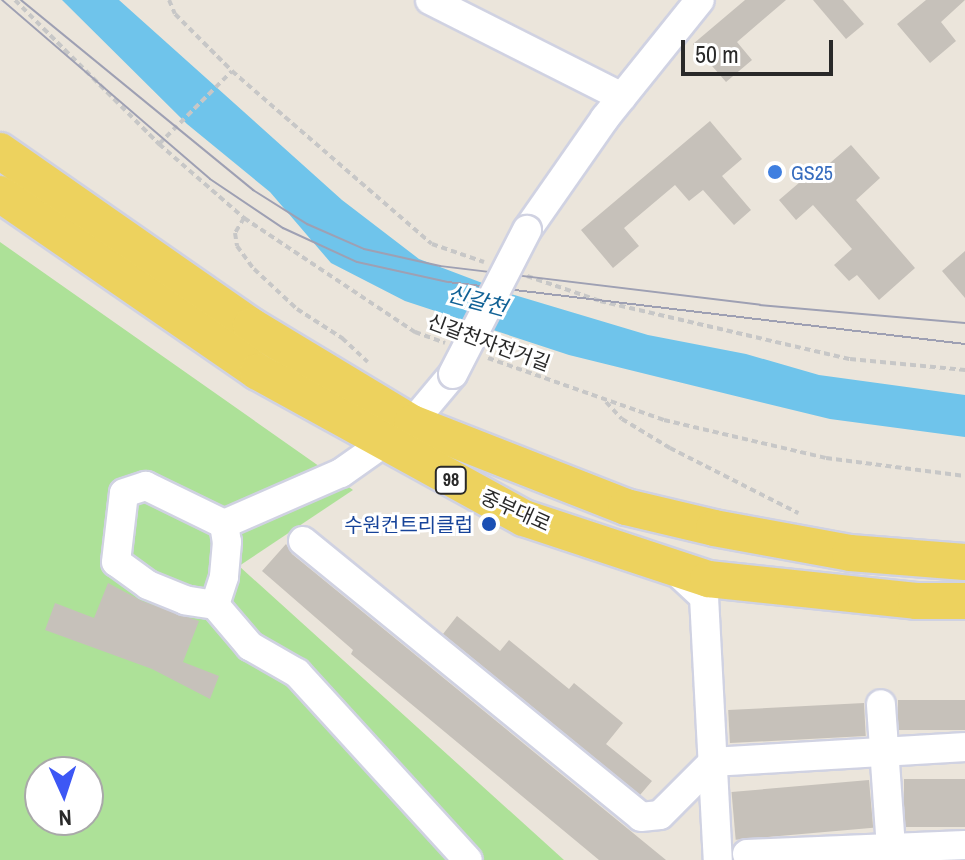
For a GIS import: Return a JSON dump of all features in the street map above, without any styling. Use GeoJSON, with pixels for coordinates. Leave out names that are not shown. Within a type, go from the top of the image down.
{"type":"FeatureCollection","features":[{"type":"Feature","properties":{"kind":"main road","name":"98"},"geometry":{"type":"LineString","coordinates":[[0,151],[251,326],[412,423],[626,507],[714,528],[850,553],[965,562]]}},
{"type":"Feature","properties":{"kind":"main road","name":"중부대로"},"geometry":{"type":"LineString","coordinates":[[0,194],[258,372],[382,443],[524,518],[708,579],[916,601],[965,601]]}},
{"type":"Feature","properties":{"kind":"street"},"geometry":{"type":"LineString","coordinates":[[430,0],[613,93]]}},
{"type":"Feature","properties":{"kind":"street"},"geometry":{"type":"LineString","coordinates":[[613,93],[676,0]]}},
{"type":"Feature","properties":{"kind":"street"},"geometry":{"type":"LineString","coordinates":[[468,860],[297,673],[250,646],[215,605],[185,600],[148,585],[116,562],[124,493],[146,486],[224,524],[341,473],[412,423],[456,361],[586,113],[613,93],[700,0]]}},
{"type":"Feature","properties":{"kind":"street"},"geometry":{"type":"LineString","coordinates":[[215,605],[224,577],[227,542],[224,524]]}},
{"type":"Feature","properties":{"kind":"street"},"geometry":{"type":"LineString","coordinates":[[303,541],[641,817],[660,815],[713,762],[965,747]]}},
{"type":"Feature","properties":{"kind":"street"},"geometry":{"type":"LineString","coordinates":[[672,567],[704,597],[718,860]]}},
{"type":"Feature","properties":{"kind":"street"},"geometry":{"type":"LineString","coordinates":[[704,597],[752,583]]}},
{"type":"Feature","properties":{"kind":"street"},"geometry":{"type":"LineString","coordinates":[[881,704],[891,848]]}},
{"type":"Feature","properties":{"kind":"street"},"geometry":{"type":"LineString","coordinates":[[747,854],[847,855],[891,848],[965,845]]}},
{"type":"Feature","properties":{"kind":"path","name":"신갈천자전거길"},"geometry":{"type":"LineString","coordinates":[[15,0],[159,144],[244,218],[456,361]]}},
{"type":"Feature","properties":{"kind":"path"},"geometry":{"type":"LineString","coordinates":[[159,144],[232,71]]}},
{"type":"Feature","properties":{"kind":"path"},"geometry":{"type":"LineString","coordinates":[[244,218],[235,233],[237,246],[254,269],[297,309],[342,338],[370,364]]}},
{"type":"Feature","properties":{"kind":"path","name":"신갈천자전거길"},"geometry":{"type":"LineString","coordinates":[[487,358],[664,420],[826,458],[965,476]]}},
{"type":"Feature","properties":{"kind":"path"},"geometry":{"type":"LineString","coordinates":[[604,400],[622,419],[670,448],[808,517]]}},
{"type":"Feature","properties":{"kind":"green space"},"geometry":{"type":"Polygon","coordinates":[[[0,242],[353,490],[239,566],[564,860],[0,860],[0,242]]]}},
{"type":"Feature","properties":{"kind":"water","name":"신갈천"},"geometry":{"type":"Polygon","coordinates":[[[62,0],[119,0],[342,200],[419,259],[511,294],[648,335],[746,354],[819,375],[965,395],[965,437],[830,419],[569,355],[405,301],[331,263],[270,192],[187,124],[62,0]]]}},
{"type":"Feature","properties":{"kind":"building"},"geometry":{"type":"Polygon","coordinates":[[[745,0],[786,0],[737,42],[752,60],[726,82],[693,44],[745,0]]]}},
{"type":"Feature","properties":{"kind":"building"},"geometry":{"type":"Polygon","coordinates":[[[813,0],[843,0],[864,24],[846,39],[813,0]]]}},
{"type":"Feature","properties":{"kind":"building"},"geometry":{"type":"Polygon","coordinates":[[[926,0],[965,0],[941,22],[956,41],[930,63],[897,24],[926,0]]]}},
{"type":"Feature","properties":{"kind":"building"},"geometry":{"type":"Polygon","coordinates":[[[710,121],[742,159],[722,176],[751,210],[734,225],[703,190],[689,201],[675,185],[624,228],[639,246],[613,268],[581,230],[710,121]]]}},
{"type":"Feature","properties":{"kind":"building"},"geometry":{"type":"Polygon","coordinates":[[[851,145],[880,178],[856,200],[915,268],[879,300],[857,275],[849,281],[834,265],[852,249],[813,205],[796,220],[779,200],[814,170],[817,174],[851,145]]]}},
{"type":"Feature","properties":{"kind":"building"},"geometry":{"type":"Polygon","coordinates":[[[965,251],[965,298],[942,271],[965,251]]]}},
{"type":"Feature","properties":{"kind":"building"},"geometry":{"type":"Polygon","coordinates":[[[286,544],[292,554],[666,860],[599,860],[351,654],[353,650],[262,571],[286,544]]]}},
{"type":"Feature","properties":{"kind":"building"},"geometry":{"type":"Polygon","coordinates":[[[108,583],[142,601],[199,621],[183,662],[219,676],[210,699],[152,669],[45,630],[55,603],[94,618],[108,583]]]}},
{"type":"Feature","properties":{"kind":"building"},"geometry":{"type":"Polygon","coordinates":[[[457,616],[500,651],[509,640],[569,689],[574,683],[623,723],[606,744],[652,781],[640,795],[443,634],[457,616]]]}},
{"type":"Feature","properties":{"kind":"building"},"geometry":{"type":"Polygon","coordinates":[[[898,700],[965,700],[965,730],[898,730],[898,700]]]}},
{"type":"Feature","properties":{"kind":"building"},"geometry":{"type":"Polygon","coordinates":[[[864,703],[866,736],[730,743],[728,710],[864,703]]]}},
{"type":"Feature","properties":{"kind":"building"},"geometry":{"type":"Polygon","coordinates":[[[904,779],[965,779],[965,827],[904,827],[904,779]]]}},
{"type":"Feature","properties":{"kind":"building"},"geometry":{"type":"Polygon","coordinates":[[[869,780],[873,828],[736,840],[732,792],[869,780]]]}},
{"type":"Feature","properties":{"kind":"tram line"},"geometry":{"type":"LineString","coordinates":[[2,0],[210,179],[283,228],[357,262],[448,282],[965,344]]}},
{"type":"Feature","properties":{"kind":"tram line"},"geometry":{"type":"LineString","coordinates":[[21,0],[253,190],[307,224],[364,249],[440,266],[760,305],[965,323]]}},
{"type":"Feature","properties":{"kind":"place","name":"GS25"},"geometry":{"type":"Point","coordinates":[775,172]}},
{"type":"Feature","properties":{"kind":"place","name":"수원컨트리클럽"},"geometry":{"type":"Point","coordinates":[489,524]}}]}
